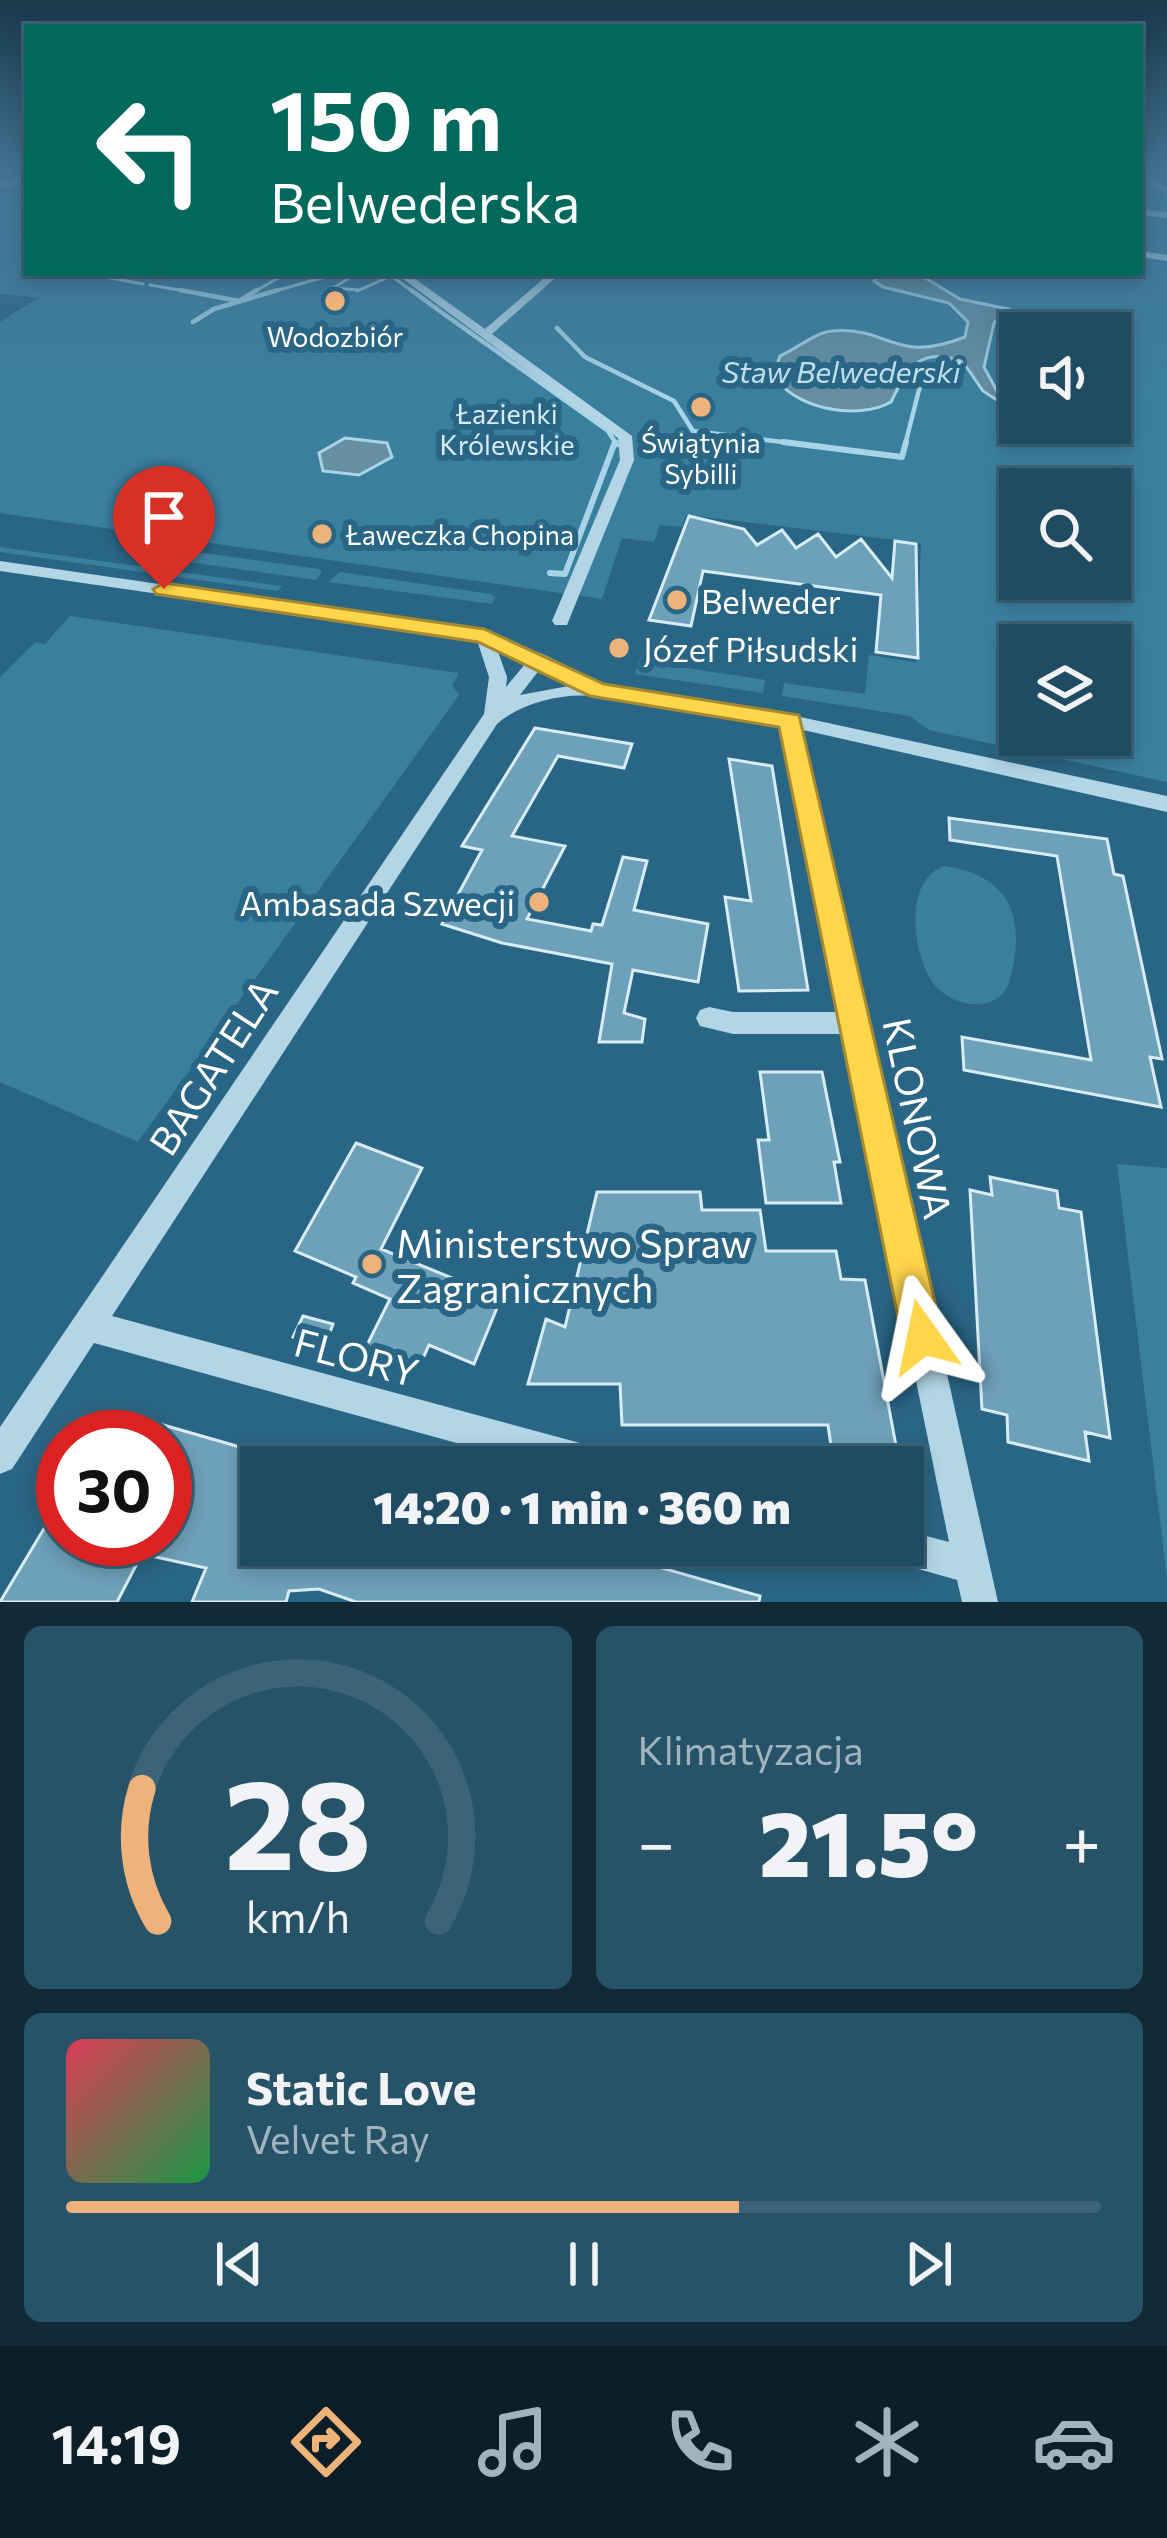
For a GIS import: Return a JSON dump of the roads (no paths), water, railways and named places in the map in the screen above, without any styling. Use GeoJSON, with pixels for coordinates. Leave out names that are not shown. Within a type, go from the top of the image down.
{"type":"FeatureCollection","features":[{"type":"Feature","properties":{"kind":"street"},"geometry":{"type":"LineString","coordinates":[[404,276],[617,428],[628,443],[627,460],[561,621]]}},
{"type":"Feature","properties":{"kind":"street"},"geometry":{"type":"LineString","coordinates":[[486,334],[553,276]]}},
{"type":"Feature","properties":{"kind":"street"},"geometry":{"type":"LineString","coordinates":[[0,566],[484,636],[593,689]]}},
{"type":"Feature","properties":{"kind":"street"},"geometry":{"type":"LineString","coordinates":[[484,636],[498,677],[490,718]]}},
{"type":"Feature","properties":{"kind":"street","name":"BAGATELA"},"geometry":{"type":"LineString","coordinates":[[0,1457],[490,718],[539,659]]}},
{"type":"Feature","properties":{"kind":"street"},"geometry":{"type":"LineString","coordinates":[[490,718],[533,695],[593,689],[790,721],[1167,804]]}},
{"type":"Feature","properties":{"kind":"street","name":"KLONOWA"},"geometry":{"type":"LineString","coordinates":[[790,721],[976,1584]]}},
{"type":"Feature","properties":{"kind":"street"},"geometry":{"type":"LineString","coordinates":[[709,1018],[734,1023],[855,1022]]}},
{"type":"Feature","properties":{"kind":"street","name":"FLORY"},"geometry":{"type":"LineString","coordinates":[[87,1325],[529,1446]]}},
{"type":"Feature","properties":{"kind":"street"},"geometry":{"type":"LineString","coordinates":[[924,1560],[976,1584]]}},
{"type":"Feature","properties":{"kind":"water","name":"Staw Belwederski"},"geometry":{"type":"Polygon","coordinates":[[[877,276],[922,276],[960,299],[1008,309],[999,312],[994,323],[984,367],[999,401],[983,391],[963,362],[936,356],[909,370],[891,402],[877,408],[826,408],[783,386],[774,374],[780,356],[826,332],[851,331],[922,347],[965,337],[968,322],[949,303],[874,281],[877,276]]]}},
{"type":"Feature","properties":{"kind":"water"},"geometry":{"type":"Polygon","coordinates":[[[345,438],[387,443],[392,457],[359,475],[323,471],[319,453],[345,438]]]}},
{"type":"Feature","properties":{"kind":"waterway"},"geometry":{"type":"LineString","coordinates":[[100,276],[143,284]]}},
{"type":"Feature","properties":{"kind":"waterway"},"geometry":{"type":"LineString","coordinates":[[268,293],[328,276]]}},
{"type":"Feature","properties":{"kind":"waterway"},"geometry":{"type":"LineString","coordinates":[[353,276],[333,288],[359,290]]}},
{"type":"Feature","properties":{"kind":"waterway"},"geometry":{"type":"LineString","coordinates":[[357,291],[391,276]]}},
{"type":"Feature","properties":{"kind":"waterway"},"geometry":{"type":"LineString","coordinates":[[391,276],[415,293]]}},
{"type":"Feature","properties":{"kind":"waterway"},"geometry":{"type":"LineString","coordinates":[[253,292],[280,277]]}},
{"type":"Feature","properties":{"kind":"waterway"},"geometry":{"type":"LineString","coordinates":[[150,285],[187,291]]}},
{"type":"Feature","properties":{"kind":"waterway"},"geometry":{"type":"LineString","coordinates":[[180,290],[187,291]]}},
{"type":"Feature","properties":{"kind":"waterway"},"geometry":{"type":"LineString","coordinates":[[253,292],[257,290]]}},
{"type":"Feature","properties":{"kind":"waterway"},"geometry":{"type":"LineString","coordinates":[[193,322],[214,309],[278,290]]}},
{"type":"Feature","properties":{"kind":"waterway"},"geometry":{"type":"LineString","coordinates":[[411,290],[448,317]]}},
{"type":"Feature","properties":{"kind":"waterway"},"geometry":{"type":"LineString","coordinates":[[187,291],[197,293]]}},
{"type":"Feature","properties":{"kind":"waterway"},"geometry":{"type":"LineString","coordinates":[[187,291],[239,301],[253,292]]}},
{"type":"Feature","properties":{"kind":"waterway"},"geometry":{"type":"LineString","coordinates":[[451,319],[489,346]]}},
{"type":"Feature","properties":{"kind":"waterway"},"geometry":{"type":"LineString","coordinates":[[557,328],[585,357],[674,401],[693,431],[799,444]]}},
{"type":"Feature","properties":{"kind":"waterway"},"geometry":{"type":"LineString","coordinates":[[492,348],[608,431],[617,445]]}},
{"type":"Feature","properties":{"kind":"waterway"},"geometry":{"type":"LineString","coordinates":[[896,368],[921,382],[905,445]]}},
{"type":"Feature","properties":{"kind":"waterway"},"geometry":{"type":"LineString","coordinates":[[550,573],[565,574],[615,442]]}},
{"type":"Feature","properties":{"kind":"waterway"},"geometry":{"type":"LineString","coordinates":[[783,442],[799,444]]}},
{"type":"Feature","properties":{"kind":"waterway"},"geometry":{"type":"LineString","coordinates":[[799,444],[902,457],[906,442]]}},
{"type":"Feature","properties":{"kind":"waterway"},"geometry":{"type":"LineString","coordinates":[[799,444],[807,445]]}},
{"type":"Feature","properties":{"kind":"place","name":"Wodozbiór"},"geometry":{"type":"Point","coordinates":[335,301]}},
{"type":"Feature","properties":{"kind":"place","name":"Świątynia Sybilli"},"geometry":{"type":"Point","coordinates":[701,407]}},
{"type":"Feature","properties":{"kind":"place","name":"Ławeczka Chopina"},"geometry":{"type":"Point","coordinates":[322,534]}},
{"type":"Feature","properties":{"kind":"place","name":"Belweder"},"geometry":{"type":"Point","coordinates":[677,600]}},
{"type":"Feature","properties":{"kind":"place","name":"Józef Piłsudski"},"geometry":{"type":"Point","coordinates":[619,648]}},
{"type":"Feature","properties":{"kind":"place","name":"Ambasada Szwecji"},"geometry":{"type":"Point","coordinates":[539,902]}},
{"type":"Feature","properties":{"kind":"place","name":"Ministerstwo Spraw Zagranicznych"},"geometry":{"type":"Point","coordinates":[372,1264]}},
{"type":"Feature","properties":{"kind":"park label","name":"Łazienki Królewskie"},"geometry":{"type":"Point","coordinates":[507,428]}}]}
